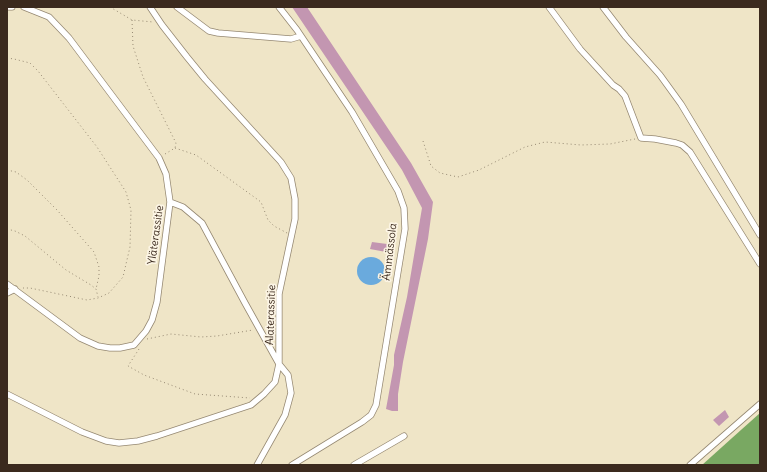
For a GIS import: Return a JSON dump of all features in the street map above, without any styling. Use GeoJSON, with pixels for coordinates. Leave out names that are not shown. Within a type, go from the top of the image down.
{"type":"FeatureCollection","features":[{"type":"Feature","properties":{"kind":"street"},"geometry":{"type":"LineString","coordinates":[[7,8],[12,7]]}},
{"type":"Feature","properties":{"kind":"street","name":"Yläterassitie"},"geometry":{"type":"LineString","coordinates":[[24,7],[49,17],[69,38],[159,158],[166,174],[170,202],[157,302],[152,320],[140,343]]}},
{"type":"Feature","properties":{"kind":"street","name":"Alaterassitie"},"geometry":{"type":"LineString","coordinates":[[7,394],[82,432],[106,441],[119,443],[138,441],[157,436],[252,405],[275,382],[279,364],[279,294],[295,219],[296,199],[291,178],[281,162],[206,79],[160,22],[150,7]]}},
{"type":"Feature","properties":{"kind":"street"},"geometry":{"type":"LineString","coordinates":[[177,7],[209,30],[218,33],[291,39],[301,36]]}},
{"type":"Feature","properties":{"kind":"street","name":"Ämmässola"},"geometry":{"type":"LineString","coordinates":[[279,7],[301,36],[352,112],[398,191],[404,208],[405,229],[376,405],[371,415],[362,422],[292,465]]}},
{"type":"Feature","properties":{"kind":"street"},"geometry":{"type":"LineString","coordinates":[[549,7],[580,49],[624,96],[641,138],[676,143],[682,145],[690,152],[760,264]]}},
{"type":"Feature","properties":{"kind":"street"},"geometry":{"type":"LineString","coordinates":[[603,7],[681,104],[760,235]]}},
{"type":"Feature","properties":{"kind":"street"},"geometry":{"type":"LineString","coordinates":[[170,202],[183,207],[202,223],[259,329],[279,364],[288,374],[291,393],[285,415],[257,465]]}},
{"type":"Feature","properties":{"kind":"street"},"geometry":{"type":"LineString","coordinates":[[7,284],[80,338],[98,346],[120,348],[140,343]]}},
{"type":"Feature","properties":{"kind":"street"},"geometry":{"type":"LineString","coordinates":[[7,293],[15,289]]}},
{"type":"Feature","properties":{"kind":"street"},"geometry":{"type":"LineString","coordinates":[[690,465],[760,404]]}},
{"type":"Feature","properties":{"kind":"street"},"geometry":{"type":"LineString","coordinates":[[354,465],[404,436]]}},
{"type":"Feature","properties":{"kind":"path"},"geometry":{"type":"LineString","coordinates":[[110,7],[132,20],[160,22]]}},
{"type":"Feature","properties":{"kind":"path"},"geometry":{"type":"LineString","coordinates":[[132,20],[133,46],[143,77],[176,143],[175,148]]}},
{"type":"Feature","properties":{"kind":"path"},"geometry":{"type":"LineString","coordinates":[[7,58],[30,63],[38,71],[97,147],[126,192],[131,210],[130,247],[123,277],[109,293],[98,298],[87,300],[30,288],[15,289]]}},
{"type":"Feature","properties":{"kind":"path"},"geometry":{"type":"LineString","coordinates":[[423,141],[431,166],[440,173],[458,177],[479,170],[525,147],[545,142],[581,145],[610,144],[641,138]]}},
{"type":"Feature","properties":{"kind":"path"},"geometry":{"type":"LineString","coordinates":[[159,158],[175,148],[196,154],[262,202],[268,220],[274,226],[292,236]]}},
{"type":"Feature","properties":{"kind":"path"},"geometry":{"type":"LineString","coordinates":[[7,170],[16,172],[28,180],[94,252],[99,267],[99,276],[96,289],[98,298]]}},
{"type":"Feature","properties":{"kind":"path"},"geometry":{"type":"LineString","coordinates":[[7,229],[25,236],[66,270],[96,289]]}},
{"type":"Feature","properties":{"kind":"path"},"geometry":{"type":"LineString","coordinates":[[258,399],[195,394],[172,387],[144,375],[128,366],[140,343],[153,339],[171,334],[201,337],[259,329]]}},
{"type":"Feature","properties":{"kind":"green space"},"geometry":{"type":"Polygon","coordinates":[[[760,413],[760,465],[702,465],[732,438],[760,413]]]}},
{"type":"Feature","properties":{"kind":"water"},"geometry":{"type":"Polygon","coordinates":[[[371,257],[381,261],[385,271],[381,281],[371,285],[361,281],[357,271],[361,261],[371,257]]]}},
{"type":"Feature","properties":{"kind":"building"},"geometry":{"type":"Polygon","coordinates":[[[292,7],[307,7],[411,163],[433,202],[428,239],[403,362],[398,394],[398,411],[386,409],[394,365],[394,355],[407,297],[422,208],[402,170],[292,7]]]}},
{"type":"Feature","properties":{"kind":"building"},"geometry":{"type":"Polygon","coordinates":[[[372,242],[387,244],[386,252],[370,249],[372,242]]]}},
{"type":"Feature","properties":{"kind":"building"},"geometry":{"type":"Polygon","coordinates":[[[725,410],[729,417],[719,426],[713,420],[725,410]]]}}]}
